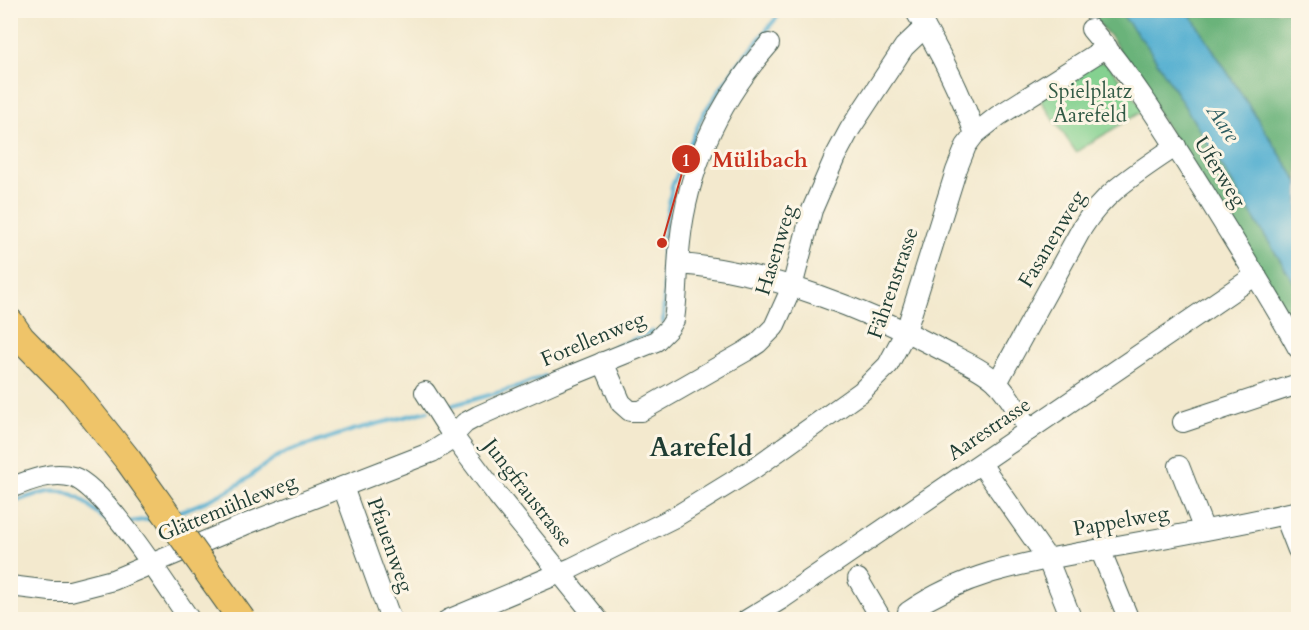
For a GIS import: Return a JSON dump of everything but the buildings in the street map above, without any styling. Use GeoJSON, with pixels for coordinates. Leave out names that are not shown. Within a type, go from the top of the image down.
{"type":"FeatureCollection","features":[{"type":"Feature","properties":{"kind":"highway"},"geometry":{"type":"LineString","coordinates":[[14,331],[73,391],[128,460],[243,620]]}},
{"type":"Feature","properties":{"kind":"street"},"geometry":{"type":"LineString","coordinates":[[920,19],[953,78],[975,134]]}},
{"type":"Feature","properties":{"kind":"street","name":"Hasenweg"},"geometry":{"type":"LineString","coordinates":[[603,362],[621,403],[630,411],[641,411],[758,343],[767,335],[780,318],[792,287],[812,210],[835,157],[920,19]]}},
{"type":"Feature","properties":{"kind":"street","name":"Uferweg"},"geometry":{"type":"LineString","coordinates":[[1091,28],[1129,75],[1176,146],[1299,348]]}},
{"type":"Feature","properties":{"kind":"street","name":"Forellenweg"},"geometry":{"type":"LineString","coordinates":[[453,435],[465,423],[478,416],[656,341],[669,328],[674,320],[676,308],[685,212],[694,173],[705,143],[723,106],[736,85],[769,44]]}},
{"type":"Feature","properties":{"kind":"street","name":"Fährenstrasse"},"geometry":{"type":"LineString","coordinates":[[560,573],[675,517],[753,469],[867,385],[888,365],[906,331],[960,158],[975,134],[998,116],[1107,47]]}},
{"type":"Feature","properties":{"kind":"street","name":"Fasanenweg"},"geometry":{"type":"LineString","coordinates":[[997,383],[1093,212],[1107,195],[1122,183],[1176,146]]}},
{"type":"Feature","properties":{"kind":"street"},"geometry":{"type":"LineString","coordinates":[[679,264],[701,266],[792,287],[906,331],[980,370],[997,383],[1029,430]]}},
{"type":"Feature","properties":{"kind":"street","name":"Aarestrasse"},"geometry":{"type":"LineString","coordinates":[[747,620],[981,464],[1256,275]]}},
{"type":"Feature","properties":{"kind":"street"},"geometry":{"type":"LineString","coordinates":[[1183,422],[1299,384]]}},
{"type":"Feature","properties":{"kind":"street","name":"Jungfraustrasse"},"geometry":{"type":"LineString","coordinates":[[425,392],[453,435],[523,529],[598,620]]}},
{"type":"Feature","properties":{"kind":"street","name":"Glättemühleweg"},"geometry":{"type":"LineString","coordinates":[[10,586],[70,591],[113,580],[244,525],[432,452],[453,435]]}},
{"type":"Feature","properties":{"kind":"street"},"geometry":{"type":"LineString","coordinates":[[981,464],[1047,558],[1072,620]]}},
{"type":"Feature","properties":{"kind":"street","name":"Pappelweg"},"geometry":{"type":"LineString","coordinates":[[1179,466],[1204,530]]}},
{"type":"Feature","properties":{"kind":"street"},"geometry":{"type":"LineString","coordinates":[[10,488],[40,477],[57,475],[74,478],[89,486],[121,523],[190,620]]}},
{"type":"Feature","properties":{"kind":"street","name":"Pfauenweg"},"geometry":{"type":"LineString","coordinates":[[343,487],[391,620]]}},
{"type":"Feature","properties":{"kind":"street"},"geometry":{"type":"LineString","coordinates":[[1291,512],[1299,550]]}},
{"type":"Feature","properties":{"kind":"street","name":"Pappelweg"},"geometry":{"type":"LineString","coordinates":[[908,612],[965,580],[1047,558],[1291,512]]}},
{"type":"Feature","properties":{"kind":"street"},"geometry":{"type":"LineString","coordinates":[[1100,549],[1129,620]]}},
{"type":"Feature","properties":{"kind":"street"},"geometry":{"type":"LineString","coordinates":[[447,620],[560,573]]}},
{"type":"Feature","properties":{"kind":"street"},"geometry":{"type":"LineString","coordinates":[[858,579],[882,620]]}},
{"type":"Feature","properties":{"kind":"green space"},"geometry":{"type":"Polygon","coordinates":[[[1194,10],[1298,11],[1298,182],[1190,14],[1194,10]]]}},
{"type":"Feature","properties":{"kind":"green space"},"geometry":{"type":"Polygon","coordinates":[[[1088,11],[1119,11],[1148,47],[1298,289],[1298,339],[1112,39],[1088,11]]]}},
{"type":"Feature","properties":{"kind":"green space","name":"Spielplatz Aarefeld"},"geometry":{"type":"Polygon","coordinates":[[[1105,60],[1144,110],[1076,152],[1037,95],[1096,62],[1104,63],[1105,60]]]}},
{"type":"Feature","properties":{"kind":"water","name":"Aare"},"geometry":{"type":"Polygon","coordinates":[[[1119,11],[1188,11],[1298,182],[1298,289],[1148,47],[1119,11]]]}},
{"type":"Feature","properties":{"kind":"waterway"},"geometry":{"type":"LineString","coordinates":[[663,322],[662,243],[672,186],[703,114],[735,68],[783,10]]}},
{"type":"Feature","properties":{"kind":"waterway"},"geometry":{"type":"LineString","coordinates":[[591,357],[653,331]]}},
{"type":"Feature","properties":{"kind":"waterway"},"geometry":{"type":"LineString","coordinates":[[446,407],[518,387],[545,376]]}},
{"type":"Feature","properties":{"kind":"waterway"},"geometry":{"type":"LineString","coordinates":[[178,512],[232,488],[286,452],[353,430],[428,411]]}},
{"type":"Feature","properties":{"kind":"waterway"},"geometry":{"type":"LineString","coordinates":[[10,503],[50,492],[69,493],[110,521]]}},
{"type":"Feature","properties":{"kind":"waterway"},"geometry":{"type":"LineString","coordinates":[[130,522],[156,518]]}},
{"type":"Feature","properties":{"kind":"place","name":"Mülibach"},"geometry":{"type":"Point","coordinates":[662,243]}},
{"type":"Feature","properties":{"kind":"district","name":"Aarefeld"},"geometry":{"type":"Point","coordinates":[701,447]}}]}
